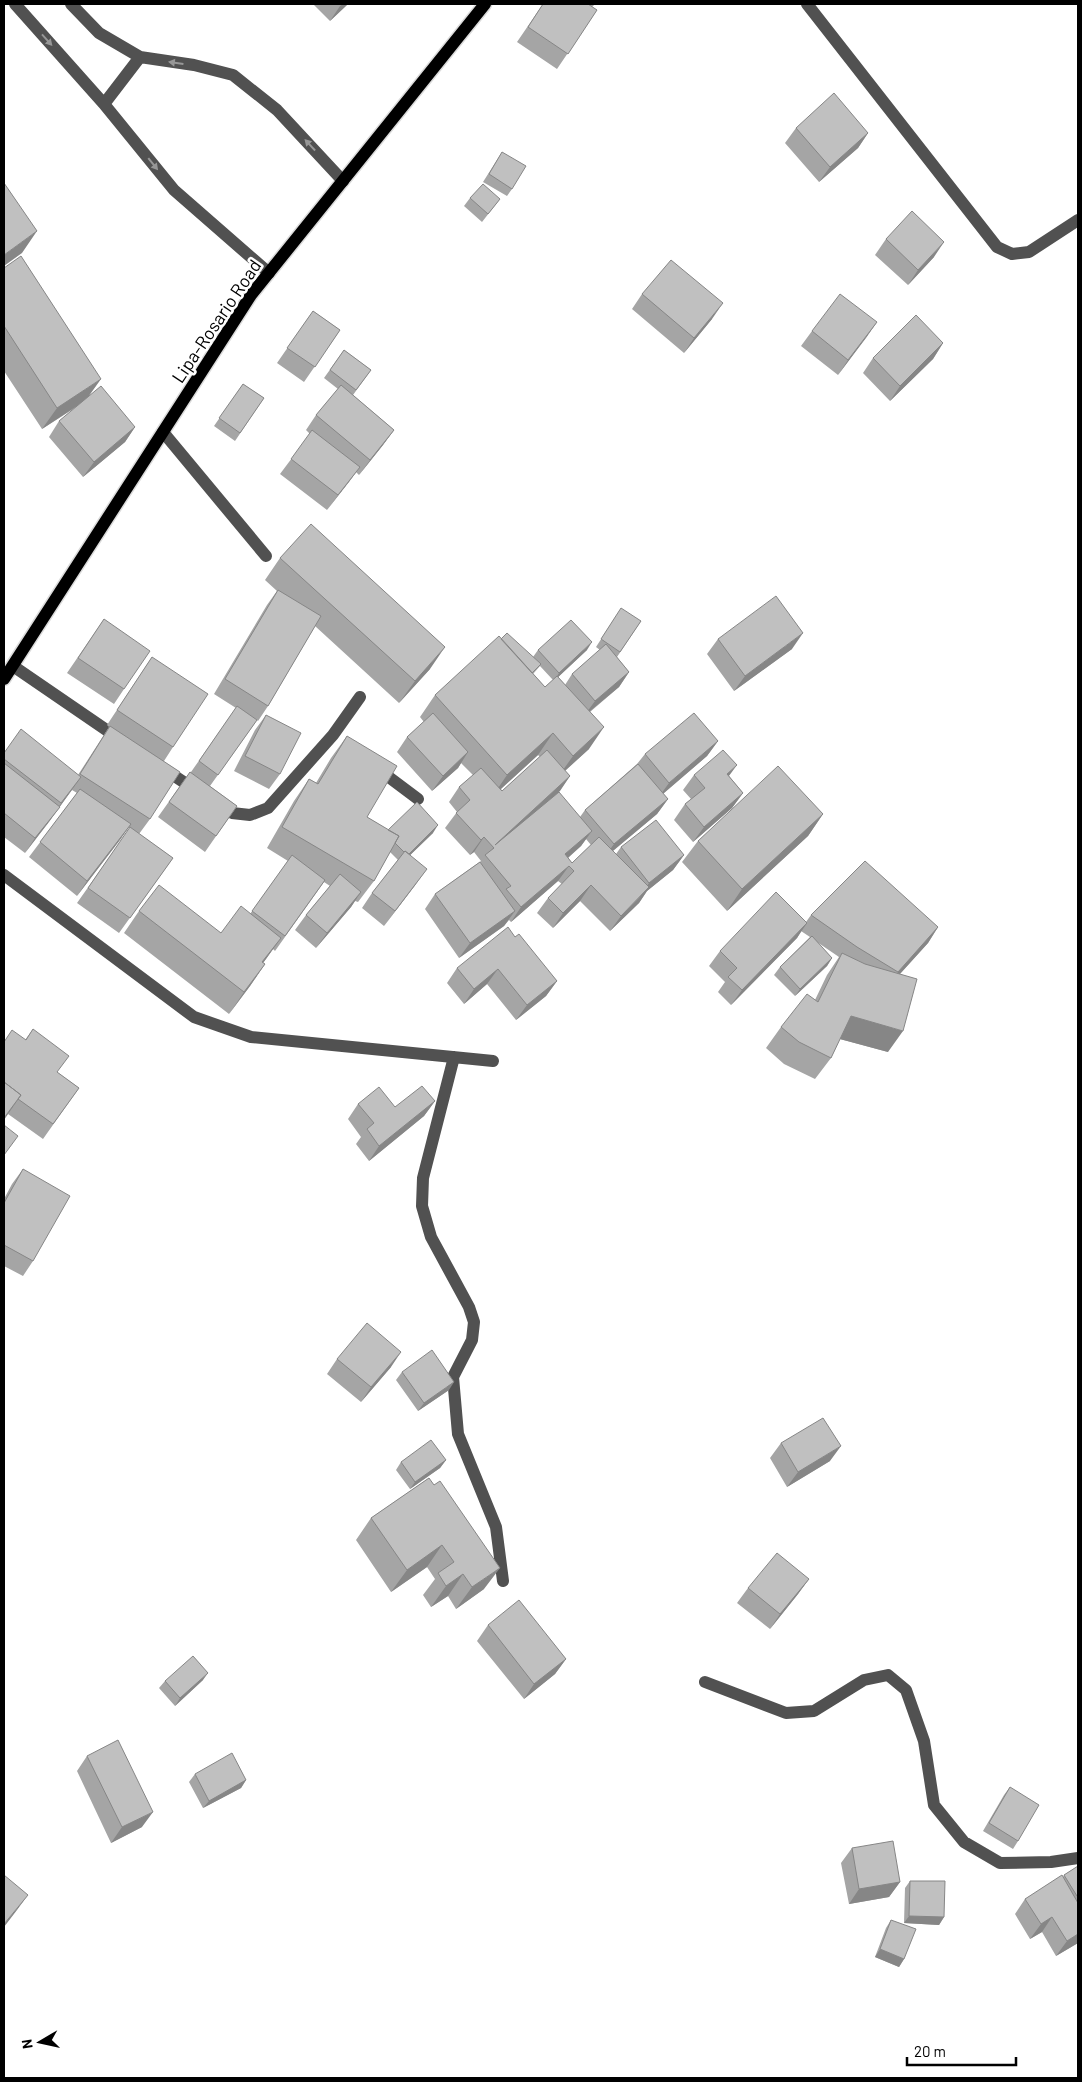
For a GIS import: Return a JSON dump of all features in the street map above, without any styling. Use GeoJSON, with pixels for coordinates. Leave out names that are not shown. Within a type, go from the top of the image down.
{"type":"FeatureCollection","features":[{"type":"Feature","properties":{"kind":"main road","name":"Lipa-Rosario Road"},"geometry":{"type":"LineString","coordinates":[[4,679],[251,295],[485,4]]}},
{"type":"Feature","properties":{"kind":"street"},"geometry":{"type":"LineString","coordinates":[[15,4],[104,104],[174,190],[269,273]]}},
{"type":"Feature","properties":{"kind":"street"},"geometry":{"type":"LineString","coordinates":[[71,4],[99,33],[140,57],[233,75],[277,110],[343,181]]}},
{"type":"Feature","properties":{"kind":"street"},"geometry":{"type":"LineString","coordinates":[[807,4],[997,247],[1012,254],[1028,252],[1078,220]]}},
{"type":"Feature","properties":{"kind":"street"},"geometry":{"type":"LineString","coordinates":[[104,104],[140,57]]}},
{"type":"Feature","properties":{"kind":"street"},"geometry":{"type":"LineString","coordinates":[[163,432],[266,556]]}},
{"type":"Feature","properties":{"kind":"street"},"geometry":{"type":"LineString","coordinates":[[13,666],[128,744]]}},
{"type":"Feature","properties":{"kind":"street"},"geometry":{"type":"LineString","coordinates":[[152,761],[232,813],[250,815],[268,808],[336,738],[360,697]]}},
{"type":"Feature","properties":{"kind":"street"},"geometry":{"type":"LineString","coordinates":[[371,764],[418,799]]}},
{"type":"Feature","properties":{"kind":"street"},"geometry":{"type":"LineString","coordinates":[[4,875],[194,1017],[251,1037],[493,1061]]}},
{"type":"Feature","properties":{"kind":"street"},"geometry":{"type":"LineString","coordinates":[[454,1057],[423,1178],[422,1206],[432,1237],[469,1307],[474,1322],[472,1340],[453,1377],[458,1434],[496,1527],[503,1580]]}},
{"type":"Feature","properties":{"kind":"street"},"geometry":{"type":"LineString","coordinates":[[706,1682],[786,1713],[814,1711],[864,1680],[888,1675],[906,1690],[924,1740],[934,1805],[964,1842],[1000,1863],[1051,1862],[1078,1858]]}},
{"type":"Feature","properties":{"kind":"building"},"geometry":{"type":"Polygon","coordinates":[[[543,4],[588,4],[597,10],[568,54],[528,27],[543,4]]]}},
{"type":"Feature","properties":{"kind":"building"},"geometry":{"type":"Polygon","coordinates":[[[834,93],[868,133],[830,167],[796,128],[834,93]]]}},
{"type":"Feature","properties":{"kind":"building"},"geometry":{"type":"Polygon","coordinates":[[[502,152],[526,166],[512,189],[489,174],[502,152]]]}},
{"type":"Feature","properties":{"kind":"building"},"geometry":{"type":"Polygon","coordinates":[[[4,183],[37,231],[4,255],[4,183]]]}},
{"type":"Feature","properties":{"kind":"building"},"geometry":{"type":"Polygon","coordinates":[[[483,184],[500,199],[488,214],[470,198],[483,184]]]}},
{"type":"Feature","properties":{"kind":"building"},"geometry":{"type":"Polygon","coordinates":[[[912,211],[944,242],[918,270],[886,239],[912,211]]]}},
{"type":"Feature","properties":{"kind":"building"},"geometry":{"type":"Polygon","coordinates":[[[21,256],[101,379],[57,408],[4,326],[4,268],[21,256]]]}},
{"type":"Feature","properties":{"kind":"building"},"geometry":{"type":"Polygon","coordinates":[[[671,260],[723,303],[694,338],[642,294],[671,260]]]}},
{"type":"Feature","properties":{"kind":"building"},"geometry":{"type":"Polygon","coordinates":[[[840,294],[877,322],[848,360],[812,331],[840,294]]]}},
{"type":"Feature","properties":{"kind":"building"},"geometry":{"type":"Polygon","coordinates":[[[313,311],[340,330],[315,367],[287,348],[313,311]]]}},
{"type":"Feature","properties":{"kind":"building"},"geometry":{"type":"Polygon","coordinates":[[[916,315],[943,343],[900,386],[873,358],[916,315]]]}},
{"type":"Feature","properties":{"kind":"building"},"geometry":{"type":"Polygon","coordinates":[[[344,350],[371,370],[356,390],[330,370],[344,350]]]}},
{"type":"Feature","properties":{"kind":"building"},"geometry":{"type":"Polygon","coordinates":[[[243,384],[264,398],[240,433],[219,418],[243,384]]]}},
{"type":"Feature","properties":{"kind":"building"},"geometry":{"type":"Polygon","coordinates":[[[341,385],[394,430],[370,460],[316,415],[341,385]]]}},
{"type":"Feature","properties":{"kind":"building"},"geometry":{"type":"Polygon","coordinates":[[[101,386],[135,427],[94,462],[59,421],[101,386]]]}},
{"type":"Feature","properties":{"kind":"building"},"geometry":{"type":"Polygon","coordinates":[[[312,430],[360,467],[338,495],[291,459],[312,430]]]}},
{"type":"Feature","properties":{"kind":"building"},"geometry":{"type":"Polygon","coordinates":[[[311,524],[445,647],[415,681],[280,558],[311,524]]]}},
{"type":"Feature","properties":{"kind":"building"},"geometry":{"type":"Polygon","coordinates":[[[278,590],[321,616],[268,706],[225,679],[278,590]]]}},
{"type":"Feature","properties":{"kind":"building"},"geometry":{"type":"Polygon","coordinates":[[[776,596],[803,633],[745,676],[718,639],[776,596]]]}},
{"type":"Feature","properties":{"kind":"building"},"geometry":{"type":"Polygon","coordinates":[[[621,608],[641,621],[620,652],[601,639],[621,608]]]}},
{"type":"Feature","properties":{"kind":"building"},"geometry":{"type":"Polygon","coordinates":[[[104,619],[150,651],[124,689],[78,658],[104,619]]]}},
{"type":"Feature","properties":{"kind":"building"},"geometry":{"type":"Polygon","coordinates":[[[571,620],[592,642],[559,673],[538,650],[571,620]]]}},
{"type":"Feature","properties":{"kind":"building"},"geometry":{"type":"Polygon","coordinates":[[[507,633],[541,664],[532,673],[501,639],[507,633]]]}},
{"type":"Feature","properties":{"kind":"building"},"geometry":{"type":"Polygon","coordinates":[[[499,636],[545,687],[557,676],[604,727],[573,756],[553,733],[507,775],[435,695],[499,636]]]}},
{"type":"Feature","properties":{"kind":"building"},"geometry":{"type":"Polygon","coordinates":[[[606,644],[629,672],[595,701],[572,674],[606,644]]]}},
{"type":"Feature","properties":{"kind":"building"},"geometry":{"type":"Polygon","coordinates":[[[152,657],[208,694],[173,747],[117,710],[152,657]]]}},
{"type":"Feature","properties":{"kind":"building"},"geometry":{"type":"Polygon","coordinates":[[[237,706],[257,720],[218,775],[199,761],[237,706]]]}},
{"type":"Feature","properties":{"kind":"building"},"geometry":{"type":"Polygon","coordinates":[[[433,713],[468,752],[443,776],[407,737],[433,713]]]}},
{"type":"Feature","properties":{"kind":"building"},"geometry":{"type":"Polygon","coordinates":[[[694,713],[718,741],[669,783],[645,754],[694,713]]]}},
{"type":"Feature","properties":{"kind":"building"},"geometry":{"type":"Polygon","coordinates":[[[266,715],[301,733],[280,774],[245,756],[266,715]]]}},
{"type":"Feature","properties":{"kind":"building"},"geometry":{"type":"Polygon","coordinates":[[[110,726],[180,772],[150,819],[80,774],[110,726]]]}},
{"type":"Feature","properties":{"kind":"building"},"geometry":{"type":"Polygon","coordinates":[[[21,729],[81,777],[61,803],[4,759],[4,753],[21,729]]]}},
{"type":"Feature","properties":{"kind":"building"},"geometry":{"type":"Polygon","coordinates":[[[347,736],[397,766],[367,817],[399,836],[374,881],[282,827],[309,779],[318,784],[347,736]]]}},
{"type":"Feature","properties":{"kind":"building"},"geometry":{"type":"Polygon","coordinates":[[[547,750],[570,776],[495,845],[559,792],[592,831],[565,854],[572,863],[599,837],[649,887],[621,916],[591,885],[563,913],[548,898],[574,871],[569,866],[521,907],[506,889],[511,886],[485,855],[494,848],[484,837],[481,840],[456,813],[470,800],[459,787],[481,768],[502,791],[547,750]]]}},
{"type":"Feature","properties":{"kind":"building"},"geometry":{"type":"Polygon","coordinates":[[[723,750],[737,765],[727,774],[743,793],[704,827],[685,804],[705,788],[694,775],[723,750]]]}},
{"type":"Feature","properties":{"kind":"building"},"geometry":{"type":"Polygon","coordinates":[[[4,763],[60,807],[35,838],[4,813],[4,763]]]}},
{"type":"Feature","properties":{"kind":"building"},"geometry":{"type":"Polygon","coordinates":[[[638,764],[668,799],[614,844],[585,810],[638,764]]]}},
{"type":"Feature","properties":{"kind":"building"},"geometry":{"type":"Polygon","coordinates":[[[778,766],[823,814],[742,889],[698,841],[778,766]]]}},
{"type":"Feature","properties":{"kind":"building"},"geometry":{"type":"Polygon","coordinates":[[[190,772],[237,806],[216,836],[169,802],[190,772]]]}},
{"type":"Feature","properties":{"kind":"building"},"geometry":{"type":"Polygon","coordinates":[[[80,789],[131,824],[87,881],[40,842],[80,789]]]}},
{"type":"Feature","properties":{"kind":"building"},"geometry":{"type":"Polygon","coordinates":[[[417,802],[438,825],[409,854],[404,852],[395,843],[399,836],[388,830],[417,802]]]}},
{"type":"Feature","properties":{"kind":"building"},"geometry":{"type":"Polygon","coordinates":[[[656,820],[684,855],[649,883],[621,847],[656,820]]]}},
{"type":"Feature","properties":{"kind":"building"},"geometry":{"type":"Polygon","coordinates":[[[130,827],[173,858],[130,918],[88,888],[130,827]]]}},
{"type":"Feature","properties":{"kind":"building"},"geometry":{"type":"Polygon","coordinates":[[[405,851],[427,869],[395,911],[372,893],[405,851]]]}},
{"type":"Feature","properties":{"kind":"building"},"geometry":{"type":"Polygon","coordinates":[[[292,855],[325,880],[285,936],[252,911],[292,855]]]}},
{"type":"Feature","properties":{"kind":"building"},"geometry":{"type":"Polygon","coordinates":[[[865,861],[938,927],[898,972],[857,947],[811,915],[865,861]]]}},
{"type":"Feature","properties":{"kind":"building"},"geometry":{"type":"Polygon","coordinates":[[[480,862],[515,911],[470,943],[435,894],[480,862]]]}},
{"type":"Feature","properties":{"kind":"building"},"geometry":{"type":"Polygon","coordinates":[[[340,874],[361,892],[327,933],[306,915],[340,874]]]}},
{"type":"Feature","properties":{"kind":"building"},"geometry":{"type":"Polygon","coordinates":[[[159,885],[221,933],[241,906],[281,938],[262,962],[265,964],[244,992],[139,911],[159,885]]]}},
{"type":"Feature","properties":{"kind":"building"},"geometry":{"type":"Polygon","coordinates":[[[776,892],[807,923],[742,990],[728,977],[737,968],[720,951],[776,892]]]}},
{"type":"Feature","properties":{"kind":"building"},"geometry":{"type":"Polygon","coordinates":[[[508,927],[515,937],[519,934],[557,981],[527,1005],[498,969],[474,989],[457,968],[508,927]]]}},
{"type":"Feature","properties":{"kind":"building"},"geometry":{"type":"Polygon","coordinates":[[[812,936],[832,958],[800,989],[780,967],[812,936]]]}},
{"type":"Feature","properties":{"kind":"building"},"geometry":{"type":"Polygon","coordinates":[[[842,953],[865,964],[917,979],[903,1031],[851,1016],[831,1058],[799,1042],[781,1027],[807,994],[818,1002],[842,953]]]}},
{"type":"Feature","properties":{"kind":"building"},"geometry":{"type":"Polygon","coordinates":[[[33,1029],[69,1056],[57,1072],[79,1088],[53,1124],[18,1099],[21,1095],[4,1082],[4,1042],[12,1030],[26,1040],[33,1029]]]}},
{"type":"Feature","properties":{"kind":"building"},"geometry":{"type":"Polygon","coordinates":[[[4,1082],[21,1095],[4,1118],[4,1082]]]}},
{"type":"Feature","properties":{"kind":"building"},"geometry":{"type":"Polygon","coordinates":[[[422,1086],[435,1101],[379,1146],[367,1129],[374,1123],[358,1104],[379,1087],[395,1107],[422,1086]]]}},
{"type":"Feature","properties":{"kind":"building"},"geometry":{"type":"Polygon","coordinates":[[[4,1125],[18,1136],[4,1155],[4,1125]]]}},
{"type":"Feature","properties":{"kind":"building"},"geometry":{"type":"Polygon","coordinates":[[[23,1169],[70,1196],[33,1261],[4,1245],[4,1203],[23,1169]]]}},
{"type":"Feature","properties":{"kind":"building"},"geometry":{"type":"Polygon","coordinates":[[[367,1323],[401,1352],[371,1387],[337,1359],[367,1323]]]}},
{"type":"Feature","properties":{"kind":"building"},"geometry":{"type":"Polygon","coordinates":[[[432,1350],[454,1382],[424,1403],[402,1372],[432,1350]]]}},
{"type":"Feature","properties":{"kind":"building"},"geometry":{"type":"Polygon","coordinates":[[[823,1418],[841,1446],[798,1472],[781,1443],[823,1418]]]}},
{"type":"Feature","properties":{"kind":"building"},"geometry":{"type":"Polygon","coordinates":[[[431,1440],[446,1460],[415,1482],[401,1462],[431,1440]]]}},
{"type":"Feature","properties":{"kind":"building"},"geometry":{"type":"Polygon","coordinates":[[[429,1478],[434,1485],[440,1481],[500,1568],[472,1587],[463,1574],[446,1586],[438,1573],[454,1562],[442,1545],[407,1570],[371,1518],[429,1478]]]}},
{"type":"Feature","properties":{"kind":"building"},"geometry":{"type":"Polygon","coordinates":[[[777,1553],[809,1579],[780,1614],[748,1588],[777,1553]]]}},
{"type":"Feature","properties":{"kind":"building"},"geometry":{"type":"Polygon","coordinates":[[[519,1600],[566,1659],[534,1684],[488,1625],[519,1600]]]}},
{"type":"Feature","properties":{"kind":"building"},"geometry":{"type":"Polygon","coordinates":[[[193,1656],[208,1673],[180,1698],[165,1681],[193,1656]]]}},
{"type":"Feature","properties":{"kind":"building"},"geometry":{"type":"Polygon","coordinates":[[[118,1740],[153,1812],[122,1827],[87,1756],[118,1740]]]}},
{"type":"Feature","properties":{"kind":"building"},"geometry":{"type":"Polygon","coordinates":[[[232,1753],[246,1780],[209,1801],[195,1774],[232,1753]]]}},
{"type":"Feature","properties":{"kind":"building"},"geometry":{"type":"Polygon","coordinates":[[[1010,1787],[1039,1805],[1018,1841],[989,1823],[1010,1787]]]}},
{"type":"Feature","properties":{"kind":"building"},"geometry":{"type":"Polygon","coordinates":[[[893,1841],[900,1882],[859,1889],[852,1848],[893,1841]]]}},
{"type":"Feature","properties":{"kind":"building"},"geometry":{"type":"Polygon","coordinates":[[[1078,1866],[1078,1895],[1077,1896],[1064,1875],[1078,1866]]]}},
{"type":"Feature","properties":{"kind":"building"},"geometry":{"type":"Polygon","coordinates":[[[4,1875],[28,1895],[4,1924],[4,1875]]]}},
{"type":"Feature","properties":{"kind":"building"},"geometry":{"type":"Polygon","coordinates":[[[1062,1875],[1078,1903],[1078,1934],[1067,1941],[1052,1917],[1041,1924],[1025,1899],[1062,1875]]]}},
{"type":"Feature","properties":{"kind":"building"},"geometry":{"type":"Polygon","coordinates":[[[910,1881],[945,1881],[944,1917],[909,1916],[910,1881]]]}},
{"type":"Feature","properties":{"kind":"building"},"geometry":{"type":"Polygon","coordinates":[[[891,1920],[916,1929],[904,1959],[880,1949],[891,1920]]]}}]}
